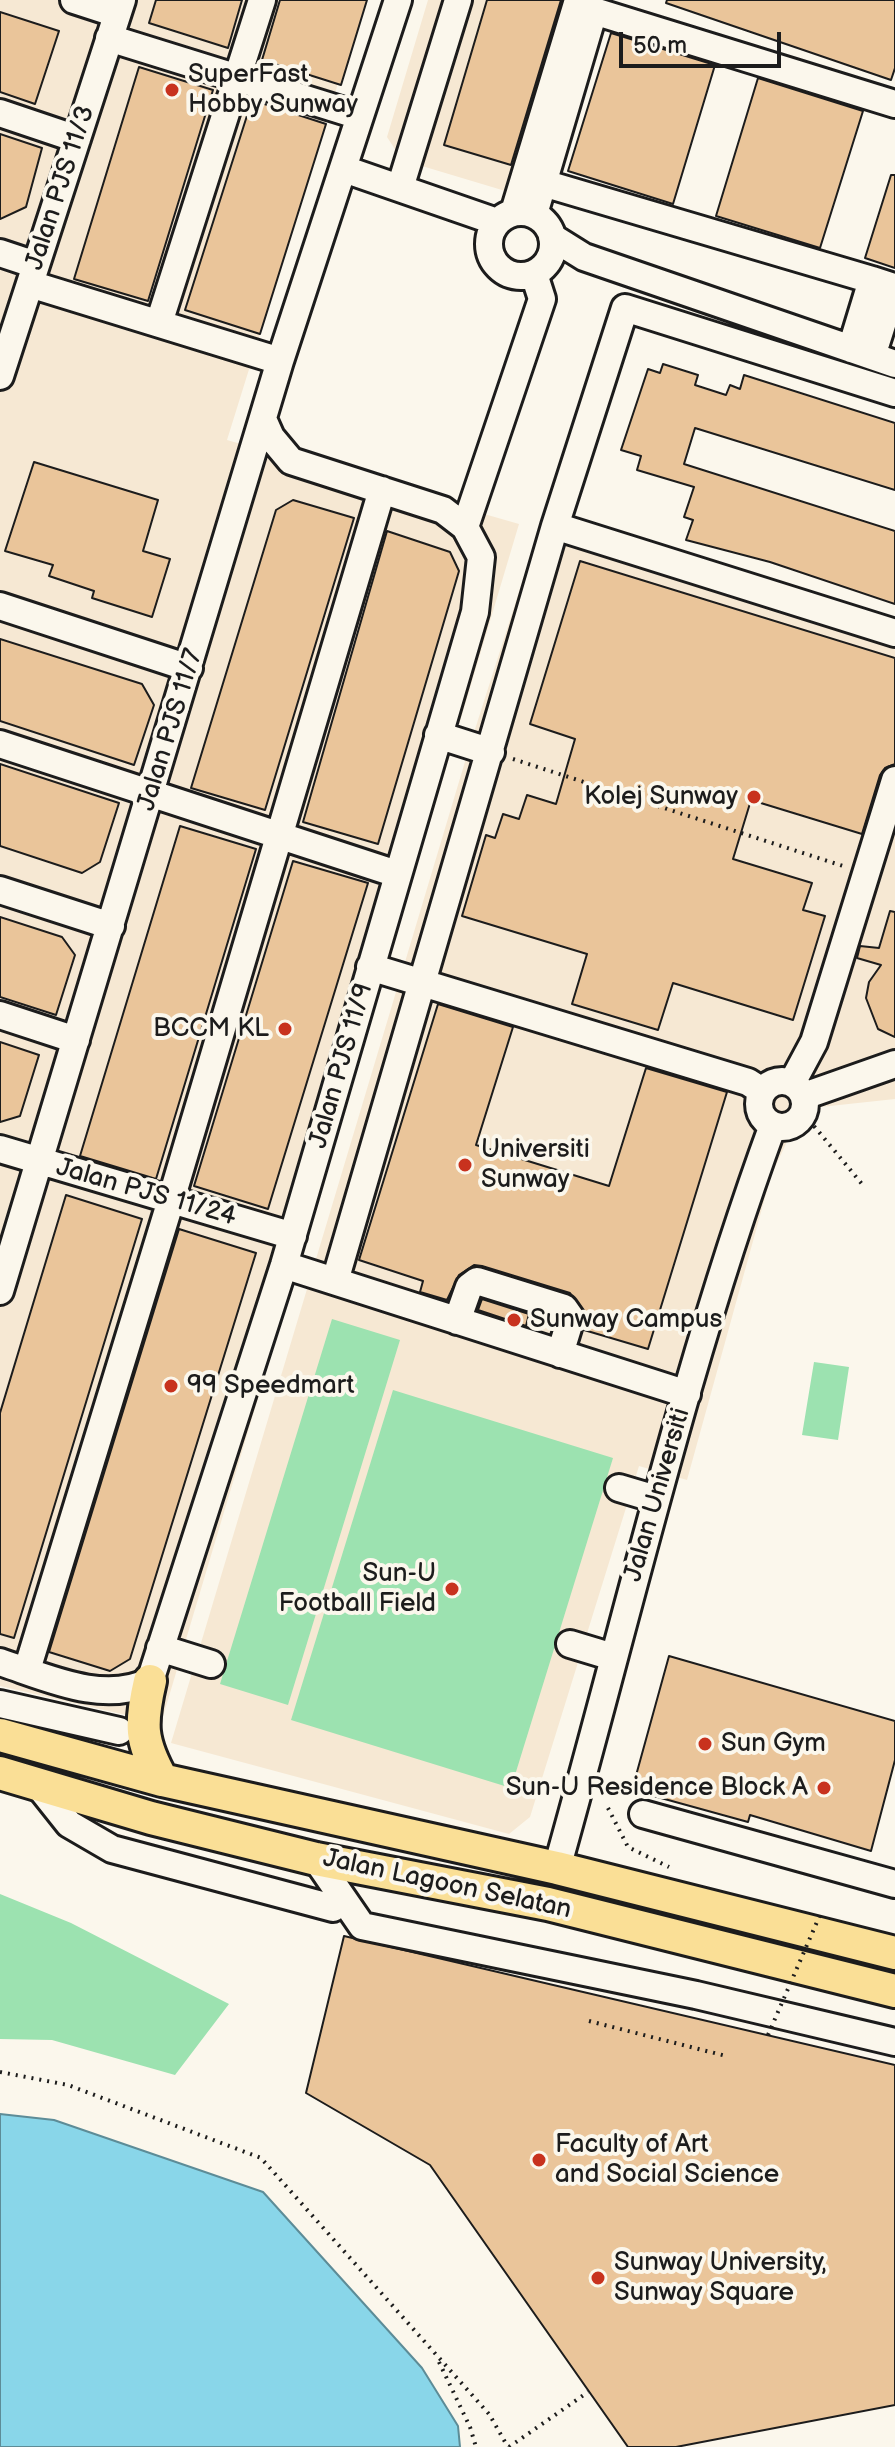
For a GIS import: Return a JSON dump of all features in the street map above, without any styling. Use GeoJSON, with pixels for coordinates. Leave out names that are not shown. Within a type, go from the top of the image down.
{"type":"FeatureCollection","features":[{"type":"Feature","properties":{"kind":"main road"},"geometry":{"type":"LineString","coordinates":[[150,1681],[142,1716],[143,1740],[162,1780]]}},
{"type":"Feature","properties":{"kind":"main road","name":"Jalan Lagoon Selatan"},"geometry":{"type":"LineString","coordinates":[[0,1735],[162,1780],[557,1868],[895,1953]]}},
{"type":"Feature","properties":{"kind":"main road","name":"Jalan Lagoon Selatan"},"geometry":{"type":"LineString","coordinates":[[0,1773],[151,1818],[316,1859],[548,1904],[889,1987]]}},
{"type":"Feature","properties":{"kind":"main road"},"geometry":{"type":"LineString","coordinates":[[548,1904],[557,1868]]}},
{"type":"Feature","properties":{"kind":"street"},"geometry":{"type":"LineString","coordinates":[[74,0],[116,17],[237,77],[360,116]]}},
{"type":"Feature","properties":{"kind":"street"},"geometry":{"type":"LineString","coordinates":[[159,323],[262,0]]}},
{"type":"Feature","properties":{"kind":"street","name":"Jalan PJS 11/7"},"geometry":{"type":"LineString","coordinates":[[0,1291],[280,361],[398,0]]}},
{"type":"Feature","properties":{"kind":"street"},"geometry":{"type":"LineString","coordinates":[[400,188],[458,0]]}},
{"type":"Feature","properties":{"kind":"street"},"geometry":{"type":"LineString","coordinates":[[515,216],[578,0]]}},
{"type":"Feature","properties":{"kind":"street"},"geometry":{"type":"LineString","coordinates":[[608,0],[607,4],[895,93]]}},
{"type":"Feature","properties":{"kind":"street"},"geometry":{"type":"LineString","coordinates":[[543,183],[894,287],[873,356],[584,257],[545,256],[512,275],[494,263],[488,242],[543,183],[594,11],[895,104]]}},
{"type":"Feature","properties":{"kind":"street","name":"Jalan PJS 11/3"},"geometry":{"type":"LineString","coordinates":[[0,376],[116,17]]}},
{"type":"Feature","properties":{"kind":"street"},"geometry":{"type":"LineString","coordinates":[[0,113],[77,139]]}},
{"type":"Feature","properties":{"kind":"street"},"geometry":{"type":"LineString","coordinates":[[263,419],[271,437],[296,462],[443,510],[465,527],[542,299],[549,228],[515,216],[400,188],[344,169]]}},
{"type":"Feature","properties":{"kind":"street"},"geometry":{"type":"LineString","coordinates":[[0,253],[33,275],[159,323],[280,361]]}},
{"type":"Feature","properties":{"kind":"street"},"geometry":{"type":"LineString","coordinates":[[335,1281],[555,526],[625,308],[895,393]]}},
{"type":"Feature","properties":{"kind":"street"},"geometry":{"type":"LineString","coordinates":[[244,487],[272,470],[296,462]]}},
{"type":"Feature","properties":{"kind":"street"},"geometry":{"type":"LineString","coordinates":[[27,1670],[171,1200],[382,490]]}},
{"type":"Feature","properties":{"kind":"street"},"geometry":{"type":"LineString","coordinates":[[555,526],[895,633]]}},
{"type":"Feature","properties":{"kind":"street","name":"Jalan PJS 11/9"},"geometry":{"type":"LineString","coordinates":[[150,1681],[293,1236],[479,585],[481,557],[465,527]]}},
{"type":"Feature","properties":{"kind":"street"},"geometry":{"type":"LineString","coordinates":[[0,606],[189,668]]}},
{"type":"Feature","properties":{"kind":"street"},"geometry":{"type":"LineString","coordinates":[[438,735],[491,752]]}},
{"type":"Feature","properties":{"kind":"street"},"geometry":{"type":"LineString","coordinates":[[0,744],[397,874]]}},
{"type":"Feature","properties":{"kind":"street"},"geometry":{"type":"LineString","coordinates":[[802,1100],[773,1082],[762,1091],[760,1112],[773,1125],[782,1127],[796,1122],[805,1110],[802,1100],[814,1042],[895,780]]}},
{"type":"Feature","properties":{"kind":"street"},"geometry":{"type":"LineString","coordinates":[[0,890],[111,926]]}},
{"type":"Feature","properties":{"kind":"street"},"geometry":{"type":"LineString","coordinates":[[370,967],[748,1082],[762,1091]]}},
{"type":"Feature","properties":{"kind":"street"},"geometry":{"type":"LineString","coordinates":[[0,1015],[76,1040]]}},
{"type":"Feature","properties":{"kind":"street"},"geometry":{"type":"LineString","coordinates":[[802,1100],[895,1064]]}},
{"type":"Feature","properties":{"kind":"street","name":"Jalan Universiti"},"geometry":{"type":"LineString","coordinates":[[557,1868],[656,1499],[739,1218],[773,1125]]}},
{"type":"Feature","properties":{"kind":"street","name":"Jalan PJS 11/24"},"geometry":{"type":"LineString","coordinates":[[0,1149],[293,1236]]}},
{"type":"Feature","properties":{"kind":"street"},"geometry":{"type":"LineString","coordinates":[[284,1265],[687,1394]]}},
{"type":"Feature","properties":{"kind":"street"},"geometry":{"type":"LineString","coordinates":[[457,1321],[469,1287],[477,1281],[564,1308],[571,1318],[560,1354]]}},
{"type":"Feature","properties":{"kind":"street"},"geometry":{"type":"LineString","coordinates":[[619,1488],[656,1499]]}},
{"type":"Feature","properties":{"kind":"street"},"geometry":{"type":"LineString","coordinates":[[570,1644],[613,1657]]}},
{"type":"Feature","properties":{"kind":"street"},"geometry":{"type":"LineString","coordinates":[[160,1648],[211,1664]]}},
{"type":"Feature","properties":{"kind":"street"},"geometry":{"type":"LineString","coordinates":[[0,1662],[105,1690],[134,1689],[150,1681]]}},
{"type":"Feature","properties":{"kind":"street"},"geometry":{"type":"LineString","coordinates":[[0,1704],[119,1731]]}},
{"type":"Feature","properties":{"kind":"street"},"geometry":{"type":"LineString","coordinates":[[38,1785],[69,1824],[112,1849],[333,1908]]}},
{"type":"Feature","properties":{"kind":"street"},"geometry":{"type":"LineString","coordinates":[[643,1814],[895,1884]]}},
{"type":"Feature","properties":{"kind":"street"},"geometry":{"type":"LineString","coordinates":[[316,1859],[362,1926],[696,1995],[895,2042]]}},
{"type":"Feature","properties":{"kind":"path"},"geometry":{"type":"LineString","coordinates":[[523,763],[804,853]]}},
{"type":"Feature","properties":{"kind":"path"},"geometry":{"type":"LineString","coordinates":[[802,1100],[862,1184]]}},
{"type":"Feature","properties":{"kind":"path"},"geometry":{"type":"LineString","coordinates":[[608,1808],[628,1847],[679,1871]]}},
{"type":"Feature","properties":{"kind":"path"},"geometry":{"type":"LineString","coordinates":[[768,2035],[820,1915]]}},
{"type":"Feature","properties":{"kind":"path"},"geometry":{"type":"LineString","coordinates":[[589,2021],[726,2056]]}},
{"type":"Feature","properties":{"kind":"path"},"geometry":{"type":"LineString","coordinates":[[0,2072],[68,2085],[261,2158],[489,2414],[508,2447],[588,2392]]}},
{"type":"Feature","properties":{"kind":"path"},"geometry":{"type":"LineString","coordinates":[[436,2356],[465,2416],[476,2447]]}},
{"type":"Feature","properties":{"kind":"shaded area"},"geometry":{"type":"Polygon","coordinates":[[[0,0],[364,0],[227,440],[519,524],[161,1723],[0,1686],[0,0]]]}},
{"type":"Feature","properties":{"kind":"shaded area"},"geometry":{"type":"Polygon","coordinates":[[[428,0],[581,0],[522,196],[402,160],[387,137],[428,0]]]}},
{"type":"Feature","properties":{"kind":"shaded area","name":"Sunway Campus"},"geometry":{"type":"Polygon","coordinates":[[[538,532],[895,642],[895,1099],[802,1109],[771,1176],[687,1480],[639,1466],[530,1817],[509,1834],[171,1743],[470,745],[538,532]]]}},
{"type":"Feature","properties":{"kind":"green space"},"geometry":{"type":"Polygon","coordinates":[[[332,1319],[400,1340],[288,1705],[220,1684],[332,1319]]]}},
{"type":"Feature","properties":{"kind":"green space"},"geometry":{"type":"Polygon","coordinates":[[[814,1362],[849,1367],[838,1440],[802,1435],[814,1362]]]}},
{"type":"Feature","properties":{"kind":"green space","name":"Sun-U Football Field"},"geometry":{"type":"Polygon","coordinates":[[[393,1390],[613,1458],[511,1788],[291,1720],[393,1390]]]}},
{"type":"Feature","properties":{"kind":"green space"},"geometry":{"type":"Polygon","coordinates":[[[0,1894],[71,1923],[229,2004],[175,2075],[52,2040],[0,2039],[0,1894]]]}},
{"type":"Feature","properties":{"kind":"water"},"geometry":{"type":"Polygon","coordinates":[[[0,2114],[54,2120],[263,2192],[422,2368],[458,2426],[460,2447],[0,2447],[0,2114]]]}},
{"type":"Feature","properties":{"kind":"building"},"geometry":{"type":"Polygon","coordinates":[[[156,0],[242,0],[228,48],[149,23],[156,0]]]}},
{"type":"Feature","properties":{"kind":"building"},"geometry":{"type":"Polygon","coordinates":[[[280,0],[367,0],[341,85],[262,60],[280,0]]]}},
{"type":"Feature","properties":{"kind":"building"},"geometry":{"type":"Polygon","coordinates":[[[487,0],[561,0],[511,165],[444,145],[487,0]]]}},
{"type":"Feature","properties":{"kind":"building"},"geometry":{"type":"Polygon","coordinates":[[[667,0],[895,0],[895,68],[891,80],[666,3],[667,0]]]}},
{"type":"Feature","properties":{"kind":"building"},"geometry":{"type":"Polygon","coordinates":[[[0,12],[59,31],[35,104],[0,92],[0,12]]]}},
{"type":"Feature","properties":{"kind":"building"},"geometry":{"type":"Polygon","coordinates":[[[611,33],[715,65],[673,204],[568,171],[611,33]]]}},
{"type":"Feature","properties":{"kind":"building"},"geometry":{"type":"Polygon","coordinates":[[[139,67],[213,90],[148,301],[74,279],[139,67]]]}},
{"type":"Feature","properties":{"kind":"building"},"geometry":{"type":"Polygon","coordinates":[[[758,78],[863,111],[820,248],[716,216],[758,78]]]}},
{"type":"Feature","properties":{"kind":"building"},"geometry":{"type":"Polygon","coordinates":[[[252,100],[326,124],[260,334],[185,310],[252,100]]]}},
{"type":"Feature","properties":{"kind":"building"},"geometry":{"type":"Polygon","coordinates":[[[0,134],[42,148],[26,207],[0,219],[0,134]]]}},
{"type":"Feature","properties":{"kind":"building"},"geometry":{"type":"Polygon","coordinates":[[[891,175],[895,175],[895,268],[865,258],[891,175]]]}},
{"type":"Feature","properties":{"kind":"building"},"geometry":{"type":"Polygon","coordinates":[[[663,364],[698,375],[695,385],[726,395],[730,385],[740,389],[744,375],[895,423],[895,490],[695,428],[684,464],[895,531],[895,604],[770,562],[686,540],[693,520],[684,517],[694,487],[637,470],[641,456],[621,450],[648,369],[660,373],[663,364]]]}},
{"type":"Feature","properties":{"kind":"building"},"geometry":{"type":"Polygon","coordinates":[[[34,462],[158,500],[143,551],[170,559],[152,617],[92,598],[94,591],[49,576],[53,565],[5,551],[34,462]]]}},
{"type":"Feature","properties":{"kind":"building"},"geometry":{"type":"Polygon","coordinates":[[[293,500],[354,518],[265,810],[191,788],[276,510],[293,500]]]}},
{"type":"Feature","properties":{"kind":"building"},"geometry":{"type":"Polygon","coordinates":[[[387,531],[450,552],[459,571],[378,844],[303,822],[387,531]]]}},
{"type":"Feature","properties":{"kind":"building","name":"Kolej Sunway"},"geometry":{"type":"Polygon","coordinates":[[[580,561],[895,658],[895,764],[885,768],[880,775],[862,834],[751,800],[733,859],[812,883],[803,910],[825,916],[793,1020],[673,983],[658,1030],[572,1004],[587,954],[462,916],[486,835],[495,838],[503,814],[519,819],[527,795],[556,804],[575,739],[530,724],[580,561]]]}},
{"type":"Feature","properties":{"kind":"building"},"geometry":{"type":"Polygon","coordinates":[[[0,639],[142,684],[154,705],[134,765],[0,721],[0,639]]]}},
{"type":"Feature","properties":{"kind":"building"},"geometry":{"type":"Polygon","coordinates":[[[0,764],[119,803],[100,862],[82,873],[0,846],[0,764]]]}},
{"type":"Feature","properties":{"kind":"building"},"geometry":{"type":"Polygon","coordinates":[[[180,826],[256,849],[156,1179],[80,1156],[180,826]]]}},
{"type":"Feature","properties":{"kind":"building"},"geometry":{"type":"Polygon","coordinates":[[[293,861],[368,883],[268,1209],[194,1186],[293,861]]]}},
{"type":"Feature","properties":{"kind":"building"},"geometry":{"type":"Polygon","coordinates":[[[890,911],[895,912],[895,1037],[878,1029],[866,998],[869,982],[881,965],[857,958],[860,946],[879,948],[890,911]]]}},
{"type":"Feature","properties":{"kind":"building"},"geometry":{"type":"Polygon","coordinates":[[[0,917],[62,937],[75,955],[56,1015],[0,997],[0,917]]]}},
{"type":"Feature","properties":{"kind":"building","name":"Universiti Sunway"},"geometry":{"type":"Polygon","coordinates":[[[438,1004],[513,1027],[476,1145],[609,1186],[646,1068],[727,1092],[648,1349],[584,1330],[587,1315],[570,1293],[474,1265],[459,1275],[447,1300],[420,1292],[423,1281],[359,1260],[438,1004]]]}},
{"type":"Feature","properties":{"kind":"building"},"geometry":{"type":"Polygon","coordinates":[[[0,1042],[39,1055],[20,1116],[0,1122],[0,1042]]]}},
{"type":"Feature","properties":{"kind":"building"},"geometry":{"type":"Polygon","coordinates":[[[66,1195],[142,1219],[14,1638],[0,1634],[0,1413],[66,1195]]]}},
{"type":"Feature","properties":{"kind":"building"},"geometry":{"type":"Polygon","coordinates":[[[179,1229],[256,1253],[130,1659],[110,1671],[49,1652],[179,1229]]]}},
{"type":"Feature","properties":{"kind":"building"},"geometry":{"type":"Polygon","coordinates":[[[482,1299],[529,1314],[526,1326],[478,1310],[482,1299]]]}},
{"type":"Feature","properties":{"kind":"building"},"geometry":{"type":"Polygon","coordinates":[[[669,1656],[895,1721],[895,1760],[871,1851],[750,1815],[748,1822],[632,1790],[669,1656]]]}},
{"type":"Feature","properties":{"kind":"building","name":"Sunway University, Sunway Square"},"geometry":{"type":"Polygon","coordinates":[[[344,1936],[895,2065],[895,2405],[676,2447],[628,2447],[430,2165],[306,2093],[344,1936]]]}},
{"type":"Feature","properties":{"kind":"place","name":"SuperFast Hobby Sunway"},"geometry":{"type":"Point","coordinates":[172,90]}},
{"type":"Feature","properties":{"kind":"place","name":"Kolej Sunway"},"geometry":{"type":"Point","coordinates":[754,797]}},
{"type":"Feature","properties":{"kind":"place","name":"BCCM KL"},"geometry":{"type":"Point","coordinates":[285,1029]}},
{"type":"Feature","properties":{"kind":"place","name":"Universiti Sunway"},"geometry":{"type":"Point","coordinates":[465,1165]}},
{"type":"Feature","properties":{"kind":"place","name":"Sunway Campus"},"geometry":{"type":"Point","coordinates":[514,1320]}},
{"type":"Feature","properties":{"kind":"place","name":"99 Speedmart"},"geometry":{"type":"Point","coordinates":[171,1386]}},
{"type":"Feature","properties":{"kind":"place","name":"Sun-U Football Field"},"geometry":{"type":"Point","coordinates":[452,1589]}},
{"type":"Feature","properties":{"kind":"place","name":"Sun Gym"},"geometry":{"type":"Point","coordinates":[705,1744]}},
{"type":"Feature","properties":{"kind":"place","name":"Sun-U Residence Block A"},"geometry":{"type":"Point","coordinates":[824,1788]}},
{"type":"Feature","properties":{"kind":"place","name":"Faculty of Art and Social Science"},"geometry":{"type":"Point","coordinates":[539,2160]}},
{"type":"Feature","properties":{"kind":"place","name":"Sunway University, Sunway Square"},"geometry":{"type":"Point","coordinates":[598,2278]}}]}
